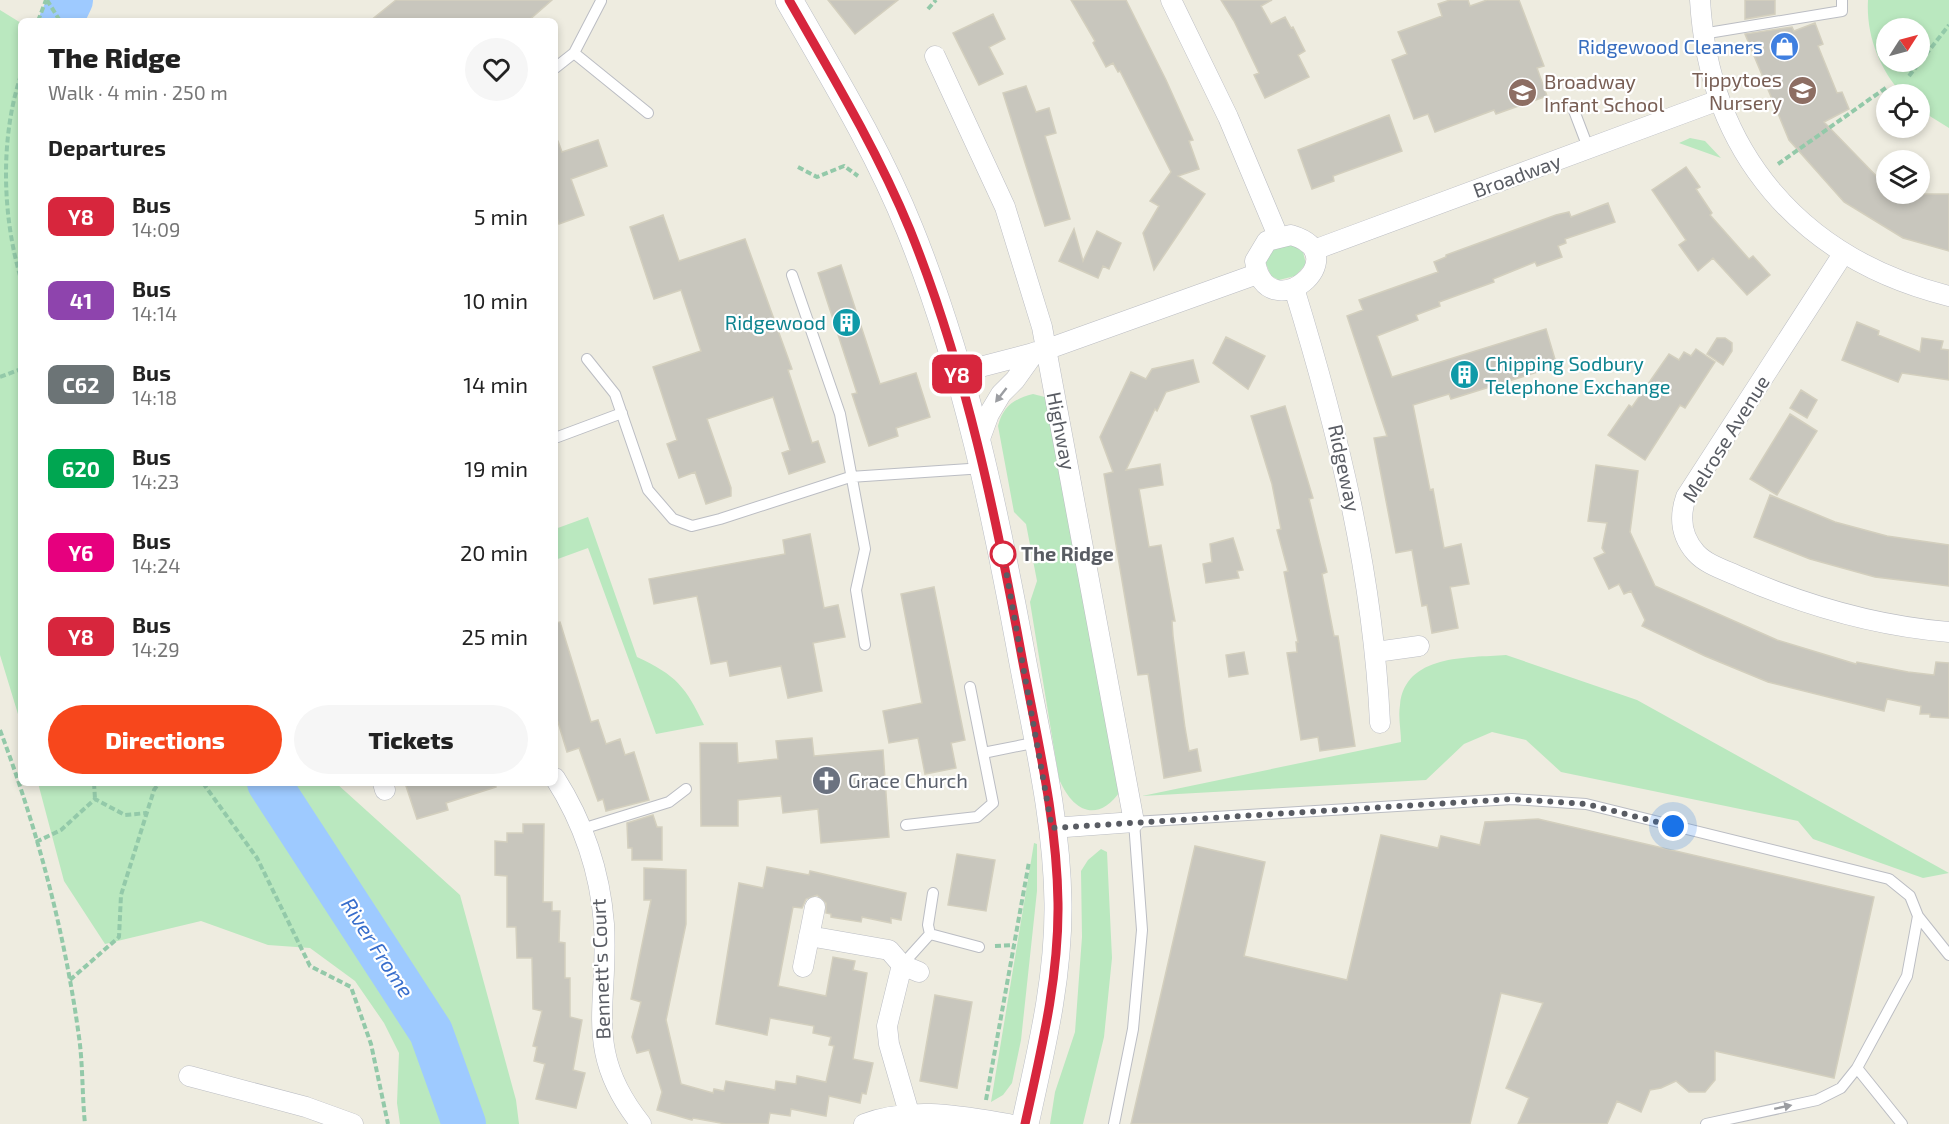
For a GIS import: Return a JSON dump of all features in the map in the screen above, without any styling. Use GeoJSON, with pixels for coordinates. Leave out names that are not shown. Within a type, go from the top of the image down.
{"type":"FeatureCollection","features":[{"type":"Feature","properties":{"kind":"main road"},"geometry":{"type":"LineString","coordinates":[[789,0],[881,167],[911,232],[982,456],[1038,742],[1052,828],[1058,904],[1056,955],[1050,1008],[1025,1124]]}},
{"type":"Feature","properties":{"kind":"street"},"geometry":{"type":"LineString","coordinates":[[1171,0],[1228,117],[1278,236]]}},
{"type":"Feature","properties":{"kind":"street"},"geometry":{"type":"LineString","coordinates":[[1700,0],[1702,34],[1719,100],[1737,140],[1761,177],[1792,212],[1843,254],[1878,273],[1915,287],[1949,296]]}},
{"type":"Feature","properties":{"kind":"street","name":"Highway"},"geometry":{"type":"LineString","coordinates":[[935,56],[1005,207],[1042,327],[1040,351],[1134,822]]}},
{"type":"Feature","properties":{"kind":"street","name":"Broadway"},"geometry":{"type":"LineString","coordinates":[[1314,250],[1719,100]]}},
{"type":"Feature","properties":{"kind":"street"},"geometry":{"type":"LineString","coordinates":[[1291,235],[1304,238],[1314,250],[1317,261],[1314,272],[1307,280],[1284,291],[1272,289],[1263,283],[1257,274],[1255,261],[1259,250],[1268,241],[1278,236],[1291,235]]}},
{"type":"Feature","properties":{"kind":"street","name":"Melrose Avenue"},"geometry":{"type":"LineString","coordinates":[[1843,254],[1686,497],[1681,512],[1683,527],[1687,541],[1697,554],[1710,564],[1788,598],[1905,628],[1949,632]]}},
{"type":"Feature","properties":{"kind":"street"},"geometry":{"type":"LineString","coordinates":[[957,373],[1040,351],[1257,274]]}},
{"type":"Feature","properties":{"kind":"street","name":"Ridgeway"},"geometry":{"type":"LineString","coordinates":[[1294,288],[1329,401],[1365,570],[1376,652],[1380,723]]}},
{"type":"Feature","properties":{"kind":"street"},"geometry":{"type":"LineString","coordinates":[[982,456],[989,414],[1000,393],[1015,380],[1040,351]]}},
{"type":"Feature","properties":{"kind":"street"},"geometry":{"type":"LineString","coordinates":[[1376,652],[1419,646]]}},
{"type":"Feature","properties":{"kind":"street","name":"Bennett's Court"},"geometry":{"type":"LineString","coordinates":[[558,783],[572,805],[596,873],[604,924],[601,1020],[604,1052],[614,1081],[641,1124]]}},
{"type":"Feature","properties":{"kind":"street"},"geometry":{"type":"LineString","coordinates":[[1052,828],[1134,822]]}},
{"type":"Feature","properties":{"kind":"street"},"geometry":{"type":"LineString","coordinates":[[803,967],[814,907]]}},
{"type":"Feature","properties":{"kind":"street"},"geometry":{"type":"LineString","coordinates":[[809,936],[889,950],[910,968],[887,1026],[889,1044],[909,1113]]}},
{"type":"Feature","properties":{"kind":"street"},"geometry":{"type":"LineString","coordinates":[[189,1076],[306,1107],[353,1124]]}},
{"type":"Feature","properties":{"kind":"street"},"geometry":{"type":"LineString","coordinates":[[864,1124],[909,1113],[934,1113],[1009,1124]]}},
{"type":"Feature","properties":{"kind":"lane"},"geometry":{"type":"LineString","coordinates":[[558,66],[574,53],[602,0]]}},
{"type":"Feature","properties":{"kind":"lane"},"geometry":{"type":"LineString","coordinates":[[1702,34],[1842,11],[1842,0]]}},
{"type":"Feature","properties":{"kind":"lane"},"geometry":{"type":"LineString","coordinates":[[574,53],[648,113]]}},
{"type":"Feature","properties":{"kind":"lane"},"geometry":{"type":"LineString","coordinates":[[1573,108],[1589,150]]}},
{"type":"Feature","properties":{"kind":"lane"},"geometry":{"type":"LineString","coordinates":[[792,274],[840,414],[865,549],[856,590],[865,645]]}},
{"type":"Feature","properties":{"kind":"lane"},"geometry":{"type":"LineString","coordinates":[[587,360],[615,394],[648,490],[673,519],[692,525],[720,519],[850,477],[982,456]]}},
{"type":"Feature","properties":{"kind":"lane"},"geometry":{"type":"LineString","coordinates":[[558,437],[622,413]]}},
{"type":"Feature","properties":{"kind":"lane"},"geometry":{"type":"LineString","coordinates":[[906,825],[976,817],[993,803],[970,687]]}},
{"type":"Feature","properties":{"kind":"lane"},"geometry":{"type":"LineString","coordinates":[[983,753],[1038,742]]}},
{"type":"Feature","properties":{"kind":"lane"},"geometry":{"type":"LineString","coordinates":[[582,829],[669,802],[686,789]]}},
{"type":"Feature","properties":{"kind":"lane"},"geometry":{"type":"LineString","coordinates":[[1113,1124],[1133,1029],[1142,930],[1134,822],[1512,799],[1586,804],[1889,879],[1910,896],[1918,916],[1949,955]]}},
{"type":"Feature","properties":{"kind":"lane"},"geometry":{"type":"LineString","coordinates":[[910,968],[930,934],[928,925],[933,893]]}},
{"type":"Feature","properties":{"kind":"lane"},"geometry":{"type":"LineString","coordinates":[[1706,1124],[1817,1100],[1840,1088],[1857,1068],[1906,976],[1918,916]]}},
{"type":"Feature","properties":{"kind":"lane"},"geometry":{"type":"LineString","coordinates":[[930,934],[980,946]]}},
{"type":"Feature","properties":{"kind":"lane"},"geometry":{"type":"LineString","coordinates":[[1857,1068],[1902,1124]]}},
{"type":"Feature","properties":{"kind":"path"},"geometry":{"type":"LineString","coordinates":[[47,0],[58,18]]}},
{"type":"Feature","properties":{"kind":"path"},"geometry":{"type":"LineString","coordinates":[[39,18],[47,0]]}},
{"type":"Feature","properties":{"kind":"path"},"geometry":{"type":"LineString","coordinates":[[928,9],[936,0]]}},
{"type":"Feature","properties":{"kind":"path"},"geometry":{"type":"LineString","coordinates":[[1909,76],[1949,25]]}},
{"type":"Feature","properties":{"kind":"path"},"geometry":{"type":"LineString","coordinates":[[18,82],[10,102],[5,163],[8,208],[18,263]]}},
{"type":"Feature","properties":{"kind":"path"},"geometry":{"type":"LineString","coordinates":[[1761,177],[1876,95]]}},
{"type":"Feature","properties":{"kind":"path"},"geometry":{"type":"LineString","coordinates":[[798,167],[817,177],[844,166],[856,177],[881,167]]}},
{"type":"Feature","properties":{"kind":"path"},"geometry":{"type":"LineString","coordinates":[[0,377],[18,370]]}},
{"type":"Feature","properties":{"kind":"path"},"geometry":{"type":"LineString","coordinates":[[0,730],[36,842],[70,980],[80,1040],[85,1124]]}},
{"type":"Feature","properties":{"kind":"path"},"geometry":{"type":"LineString","coordinates":[[94,786],[95,799]]}},
{"type":"Feature","properties":{"kind":"path"},"geometry":{"type":"LineString","coordinates":[[70,980],[119,937],[121,895],[157,786]]}},
{"type":"Feature","properties":{"kind":"path"},"geometry":{"type":"LineString","coordinates":[[204,786],[257,858],[310,966],[351,987],[371,1044],[388,1124]]}},
{"type":"Feature","properties":{"kind":"path"},"geometry":{"type":"LineString","coordinates":[[36,842],[61,830],[95,799]]}},
{"type":"Feature","properties":{"kind":"path"},"geometry":{"type":"LineString","coordinates":[[95,799],[125,815],[147,813]]}},
{"type":"Feature","properties":{"kind":"path"},"geometry":{"type":"LineString","coordinates":[[983,1120],[1029,854]]}},
{"type":"Feature","properties":{"kind":"green space"},"geometry":{"type":"Polygon","coordinates":[[[1868,0],[1949,0],[1949,128],[1930,116],[1930,84],[1894,84],[1886,72],[1930,72],[1930,18],[1876,18],[1876,50],[1869,26],[1868,0]]]}},
{"type":"Feature","properties":{"kind":"green space"},"geometry":{"type":"Polygon","coordinates":[[[0,10],[18,21],[18,714],[0,655],[0,10]]]}},
{"type":"Feature","properties":{"kind":"green space"},"geometry":{"type":"Polygon","coordinates":[[[1690,138],[1705,141],[1721,158],[1679,143],[1690,138]]]}},
{"type":"Feature","properties":{"kind":"green space"},"geometry":{"type":"Polygon","coordinates":[[[1291,244],[1303,252],[1306,264],[1295,276],[1279,280],[1271,276],[1265,261],[1274,249],[1291,244]]]}},
{"type":"Feature","properties":{"kind":"green space"},"geometry":{"type":"Polygon","coordinates":[[[1033,394],[1045,397],[1052,412],[1121,790],[1112,801],[1095,810],[1087,810],[1079,806],[1071,799],[1059,779],[1030,602],[1037,581],[1026,524],[1014,512],[998,426],[1003,413],[1010,404],[1033,394]]]}},
{"type":"Feature","properties":{"kind":"green space"},"geometry":{"type":"Polygon","coordinates":[[[588,517],[637,657],[671,676],[685,692],[704,725],[656,734],[588,548],[558,559],[558,528],[588,517]]]}},
{"type":"Feature","properties":{"kind":"green space"},"geometry":{"type":"Polygon","coordinates":[[[1506,655],[1637,700],[1949,873],[1923,878],[1813,839],[1798,821],[1561,772],[1526,740],[1492,732],[1464,744],[1426,780],[1142,796],[1401,742],[1400,705],[1404,688],[1413,676],[1440,662],[1506,655]]]}},
{"type":"Feature","properties":{"kind":"green space"},"geometry":{"type":"Polygon","coordinates":[[[39,786],[339,786],[460,895],[516,1100],[519,1124],[400,1124],[397,1103],[399,1053],[384,1023],[355,981],[310,948],[268,945],[201,921],[105,944],[64,881],[39,786]]]}},
{"type":"Feature","properties":{"kind":"green space"},"geometry":{"type":"Polygon","coordinates":[[[1034,843],[1037,844],[1037,891],[1021,1040],[1012,1083],[1003,1095],[991,1102],[1034,843]]]}},
{"type":"Feature","properties":{"kind":"green space"},"geometry":{"type":"Polygon","coordinates":[[[1101,849],[1107,852],[1112,958],[1104,1037],[1083,1124],[1050,1124],[1055,1092],[1075,1032],[1082,937],[1081,871],[1088,860],[1101,849]]]}},
{"type":"Feature","properties":{"kind":"building"},"geometry":{"type":"Polygon","coordinates":[[[396,0],[552,0],[531,18],[374,18],[396,0]]]}},
{"type":"Feature","properties":{"kind":"building"},"geometry":{"type":"Polygon","coordinates":[[[828,0],[898,0],[855,34],[828,0]]]}},
{"type":"Feature","properties":{"kind":"building"},"geometry":{"type":"Polygon","coordinates":[[[1071,0],[1126,0],[1193,140],[1189,141],[1199,169],[1178,176],[1205,194],[1154,270],[1143,233],[1159,206],[1150,201],[1171,172],[1120,71],[1118,72],[1113,63],[1106,67],[1093,43],[1095,41],[1071,0]]]}},
{"type":"Feature","properties":{"kind":"building"},"geometry":{"type":"Polygon","coordinates":[[[1221,0],[1272,0],[1261,6],[1271,24],[1285,17],[1291,28],[1293,27],[1305,51],[1298,55],[1309,77],[1265,98],[1254,75],[1259,73],[1234,21],[1221,0]]]}},
{"type":"Feature","properties":{"kind":"building"},"geometry":{"type":"Polygon","coordinates":[[[1450,0],[1468,0],[1470,6],[1487,0],[1519,0],[1544,66],[1537,68],[1547,96],[1496,114],[1494,110],[1435,132],[1428,114],[1414,119],[1392,60],[1407,54],[1398,32],[1442,16],[1438,4],[1450,0]]]}},
{"type":"Feature","properties":{"kind":"building"},"geometry":{"type":"Polygon","coordinates":[[[1745,0],[1775,0],[1775,14],[1745,19],[1745,0]]]}},
{"type":"Feature","properties":{"kind":"building"},"geometry":{"type":"Polygon","coordinates":[[[993,14],[1005,39],[989,47],[1003,74],[979,85],[953,33],[993,14]]]}},
{"type":"Feature","properties":{"kind":"building"},"geometry":{"type":"Polygon","coordinates":[[[1815,23],[1823,44],[1818,46],[1837,93],[1842,92],[1849,109],[1824,122],[1876,176],[1876,204],[1930,204],[1930,194],[1949,194],[1949,251],[1903,238],[1844,202],[1789,140],[1745,34],[1792,27],[1794,31],[1815,23]]]}},
{"type":"Feature","properties":{"kind":"building"},"geometry":{"type":"Polygon","coordinates":[[[1026,86],[1036,112],[1049,108],[1056,133],[1045,136],[1070,219],[1045,226],[1003,93],[1026,86]]]}},
{"type":"Feature","properties":{"kind":"building"},"geometry":{"type":"Polygon","coordinates":[[[1389,115],[1402,151],[1333,176],[1334,181],[1312,189],[1298,150],[1389,115]]]}},
{"type":"Feature","properties":{"kind":"building"},"geometry":{"type":"Polygon","coordinates":[[[598,140],[607,166],[571,179],[584,215],[559,224],[558,141],[562,152],[598,140]]]}},
{"type":"Feature","properties":{"kind":"building"},"geometry":{"type":"Polygon","coordinates":[[[1686,167],[1700,187],[1696,189],[1712,213],[1710,215],[1749,259],[1753,256],[1770,275],[1747,295],[1713,258],[1698,271],[1679,245],[1686,240],[1652,190],[1686,167]]]}},
{"type":"Feature","properties":{"kind":"building"},"geometry":{"type":"Polygon","coordinates":[[[1608,203],[1615,222],[1565,239],[1566,243],[1558,246],[1562,257],[1537,266],[1535,262],[1493,279],[1494,282],[1439,302],[1440,306],[1416,315],[1418,320],[1377,336],[1392,377],[1546,329],[1557,366],[1451,399],[1449,394],[1413,405],[1444,548],[1461,544],[1469,584],[1450,587],[1458,628],[1432,633],[1427,605],[1422,606],[1412,550],[1396,553],[1374,438],[1387,436],[1347,316],[1363,310],[1359,300],[1438,272],[1434,262],[1446,255],[1556,215],[1569,212],[1571,217],[1608,203]]]}},
{"type":"Feature","properties":{"kind":"building"},"geometry":{"type":"Polygon","coordinates":[[[663,215],[679,261],[745,239],[792,369],[788,370],[812,443],[818,441],[825,462],[789,474],[782,453],[790,450],[773,397],[707,419],[731,488],[731,496],[706,504],[695,472],[679,478],[667,444],[677,440],[653,367],[701,351],[681,290],[654,299],[630,227],[663,215]]]}},
{"type":"Feature","properties":{"kind":"building"},"geometry":{"type":"Polygon","coordinates":[[[1074,229],[1083,261],[1097,231],[1121,243],[1109,269],[1103,266],[1098,278],[1059,261],[1074,229]]]}},
{"type":"Feature","properties":{"kind":"building","name":"Ridgewood"},"geometry":{"type":"Polygon","coordinates":[[[841,265],[880,384],[916,373],[930,417],[896,428],[898,436],[869,446],[852,394],[857,393],[818,273],[841,265]]]}},
{"type":"Feature","properties":{"kind":"building"},"geometry":{"type":"Polygon","coordinates":[[[1857,322],[1879,331],[1878,335],[1920,352],[1922,338],[1943,341],[1941,349],[1949,350],[1949,380],[1902,373],[1898,382],[1842,360],[1857,322]]]}},
{"type":"Feature","properties":{"kind":"building"},"geometry":{"type":"Polygon","coordinates":[[[1226,337],[1265,356],[1248,389],[1213,363],[1226,337]]]}},
{"type":"Feature","properties":{"kind":"building"},"geometry":{"type":"Polygon","coordinates":[[[1717,338],[1725,338],[1732,343],[1732,351],[1723,365],[1707,354],[1717,338]]]}},
{"type":"Feature","properties":{"kind":"building"},"geometry":{"type":"Polygon","coordinates":[[[1696,349],[1715,362],[1685,408],[1680,405],[1645,460],[1608,435],[1629,405],[1632,407],[1669,354],[1679,360],[1684,352],[1691,356],[1696,349]]]}},
{"type":"Feature","properties":{"kind":"building"},"geometry":{"type":"Polygon","coordinates":[[[1193,360],[1199,382],[1166,392],[1157,411],[1155,409],[1126,470],[1160,464],[1163,485],[1139,489],[1149,547],[1161,545],[1175,621],[1172,621],[1173,636],[1189,751],[1197,749],[1201,771],[1164,778],[1148,674],[1138,675],[1104,474],[1113,472],[1100,437],[1131,372],[1146,379],[1152,369],[1193,360]]]}},
{"type":"Feature","properties":{"kind":"building"},"geometry":{"type":"Polygon","coordinates":[[[1801,390],[1817,400],[1807,418],[1790,408],[1801,390]]]}},
{"type":"Feature","properties":{"kind":"building"},"geometry":{"type":"Polygon","coordinates":[[[1285,406],[1313,498],[1309,499],[1327,572],[1322,574],[1334,636],[1338,636],[1355,746],[1320,751],[1318,737],[1301,740],[1287,653],[1297,652],[1296,642],[1298,642],[1284,572],[1288,571],[1277,530],[1281,529],[1272,484],[1251,416],[1285,406]]]}},
{"type":"Feature","properties":{"kind":"building"},"geometry":{"type":"Polygon","coordinates":[[[1790,414],[1817,431],[1777,495],[1750,479],[1790,414]]]}},
{"type":"Feature","properties":{"kind":"building"},"geometry":{"type":"Polygon","coordinates":[[[1596,465],[1638,471],[1630,532],[1655,586],[1777,640],[1856,664],[1857,662],[1934,675],[1936,662],[1949,663],[1949,718],[1920,714],[1921,706],[1887,699],[1884,711],[1768,682],[1705,656],[1642,626],[1645,620],[1631,591],[1624,594],[1619,584],[1609,589],[1594,558],[1605,553],[1602,548],[1607,523],[1588,521],[1596,465]]]}},
{"type":"Feature","properties":{"kind":"building"},"geometry":{"type":"Polygon","coordinates":[[[1770,495],[1835,522],[1887,536],[1949,545],[1949,586],[1875,577],[1810,559],[1754,537],[1770,495]]]}},
{"type":"Feature","properties":{"kind":"building"},"geometry":{"type":"Polygon","coordinates":[[[810,534],[824,608],[838,605],[845,637],[813,643],[822,691],[788,698],[781,666],[730,676],[727,661],[711,664],[697,596],[654,604],[649,579],[785,554],[783,540],[810,534]]]}},
{"type":"Feature","properties":{"kind":"building"},"geometry":{"type":"Polygon","coordinates":[[[1233,538],[1243,570],[1237,571],[1239,578],[1206,583],[1203,564],[1212,562],[1210,544],[1233,538]]]}},
{"type":"Feature","properties":{"kind":"building"},"geometry":{"type":"Polygon","coordinates":[[[934,587],[965,740],[951,743],[956,768],[925,774],[918,738],[889,743],[883,711],[922,703],[901,594],[934,587]]]}},
{"type":"Feature","properties":{"kind":"building"},"geometry":{"type":"Polygon","coordinates":[[[558,622],[560,622],[591,722],[598,720],[606,744],[620,739],[625,755],[634,752],[649,800],[606,811],[603,799],[598,801],[579,748],[567,752],[558,722],[558,622]]]}},
{"type":"Feature","properties":{"kind":"building"},"geometry":{"type":"Polygon","coordinates":[[[1244,652],[1248,674],[1229,677],[1226,655],[1244,652]]]}},
{"type":"Feature","properties":{"kind":"building","name":"Grace Church"},"geometry":{"type":"Polygon","coordinates":[[[812,738],[814,756],[883,750],[889,837],[821,843],[818,809],[783,813],[781,796],[738,800],[738,826],[701,826],[700,743],[737,743],[738,763],[778,759],[776,741],[812,738]]]}},
{"type":"Feature","properties":{"kind":"building"},"geometry":{"type":"Polygon","coordinates":[[[406,786],[496,786],[446,803],[448,810],[417,819],[406,786]]]}},
{"type":"Feature","properties":{"kind":"building"},"geometry":{"type":"Polygon","coordinates":[[[653,815],[657,827],[662,827],[662,860],[632,860],[632,848],[628,848],[627,823],[653,815]]]}},
{"type":"Feature","properties":{"kind":"building"},"geometry":{"type":"Polygon","coordinates":[[[1538,819],[1874,897],[1834,1078],[1715,1051],[1715,1080],[1705,1092],[1689,1092],[1676,1081],[1650,1090],[1641,1112],[1617,1101],[1607,1124],[1518,1124],[1529,1098],[1506,1088],[1543,1003],[1501,993],[1470,1124],[1131,1124],[1195,846],[1265,862],[1244,956],[1347,980],[1381,835],[1438,848],[1441,836],[1480,845],[1485,822],[1538,819]]]}},
{"type":"Feature","properties":{"kind":"building"},"geometry":{"type":"Polygon","coordinates":[[[523,824],[544,824],[543,902],[552,902],[552,911],[560,911],[559,942],[565,943],[565,978],[570,978],[570,1017],[582,1020],[573,1070],[585,1073],[576,1108],[536,1099],[545,1064],[534,1061],[537,1047],[533,1046],[542,1011],[533,1009],[532,958],[517,958],[516,927],[507,927],[507,876],[495,875],[495,841],[507,842],[507,833],[523,833],[523,824]]]}},
{"type":"Feature","properties":{"kind":"building"},"geometry":{"type":"Polygon","coordinates":[[[957,854],[995,860],[986,911],[948,905],[957,854]]]}},
{"type":"Feature","properties":{"kind":"building"},"geometry":{"type":"Polygon","coordinates":[[[767,867],[809,875],[810,871],[906,893],[901,920],[891,918],[891,923],[862,917],[861,922],[831,917],[831,914],[826,913],[826,903],[817,895],[806,899],[802,908],[793,907],[778,986],[826,996],[833,957],[855,961],[853,970],[867,973],[853,1059],[873,1063],[866,1094],[862,1093],[860,1103],[829,1096],[826,1116],[791,1109],[790,1116],[770,1113],[768,1124],[726,1124],[693,1118],[692,1120],[657,1110],[662,1092],[649,1050],[637,1053],[632,1037],[641,1002],[631,999],[651,900],[644,900],[644,868],[686,870],[686,924],[666,1020],[681,1084],[713,1093],[714,1089],[724,1091],[726,1081],[775,1090],[776,1081],[796,1084],[797,1076],[826,1082],[834,1046],[829,1045],[831,1037],[813,1033],[814,1026],[770,1018],[767,1035],[716,1024],[739,883],[763,888],[767,867]]]}},
{"type":"Feature","properties":{"kind":"building"},"geometry":{"type":"Polygon","coordinates":[[[935,995],[972,1002],[957,1088],[920,1081],[935,995]]]}},
{"type":"Feature","properties":{"kind":"waterway","name":"River Frome"},"geometry":{"type":"LineString","coordinates":[[62,18],[71,0]]}},
{"type":"Feature","properties":{"kind":"waterway","name":"River Frome"},"geometry":{"type":"LineString","coordinates":[[271,786],[431,1032],[464,1124]]}},
{"type":"Feature","properties":{"kind":"bus line","name":"Y8"},"geometry":{"type":"LineString","coordinates":[[789,0],[838,85],[890,184],[911,232],[940,316],[985,468],[1038,742],[1057,868],[1056,955],[1050,1008],[1025,1124]]}},
{"type":"Feature","properties":{"kind":"place","name":"Ridgewood Cleaners"},"geometry":{"type":"Point","coordinates":[1784,47]}},
{"type":"Feature","properties":{"kind":"place","name":"Tippytoes Nursery"},"geometry":{"type":"Point","coordinates":[1803,91]}},
{"type":"Feature","properties":{"kind":"place","name":"Broadway Infant School"},"geometry":{"type":"Point","coordinates":[1523,93]}},
{"type":"Feature","properties":{"kind":"place","name":"Ridgewood"},"geometry":{"type":"Point","coordinates":[847,323]}},
{"type":"Feature","properties":{"kind":"place","name":"Chipping Sodbury Telephone Exchange"},"geometry":{"type":"Point","coordinates":[1464,375]}},
{"type":"Feature","properties":{"kind":"place","name":"The Ridge"},"geometry":{"type":"Point","coordinates":[1003,554]}},
{"type":"Feature","properties":{"kind":"place","name":"Grace Church"},"geometry":{"type":"Point","coordinates":[827,781]}},
{"type":"Feature","properties":{"kind":"route"},"geometry":{"type":"LineString","coordinates":[[1003,554],[1052,828],[1512,799],[1586,804],[1673,826]]}}]}
